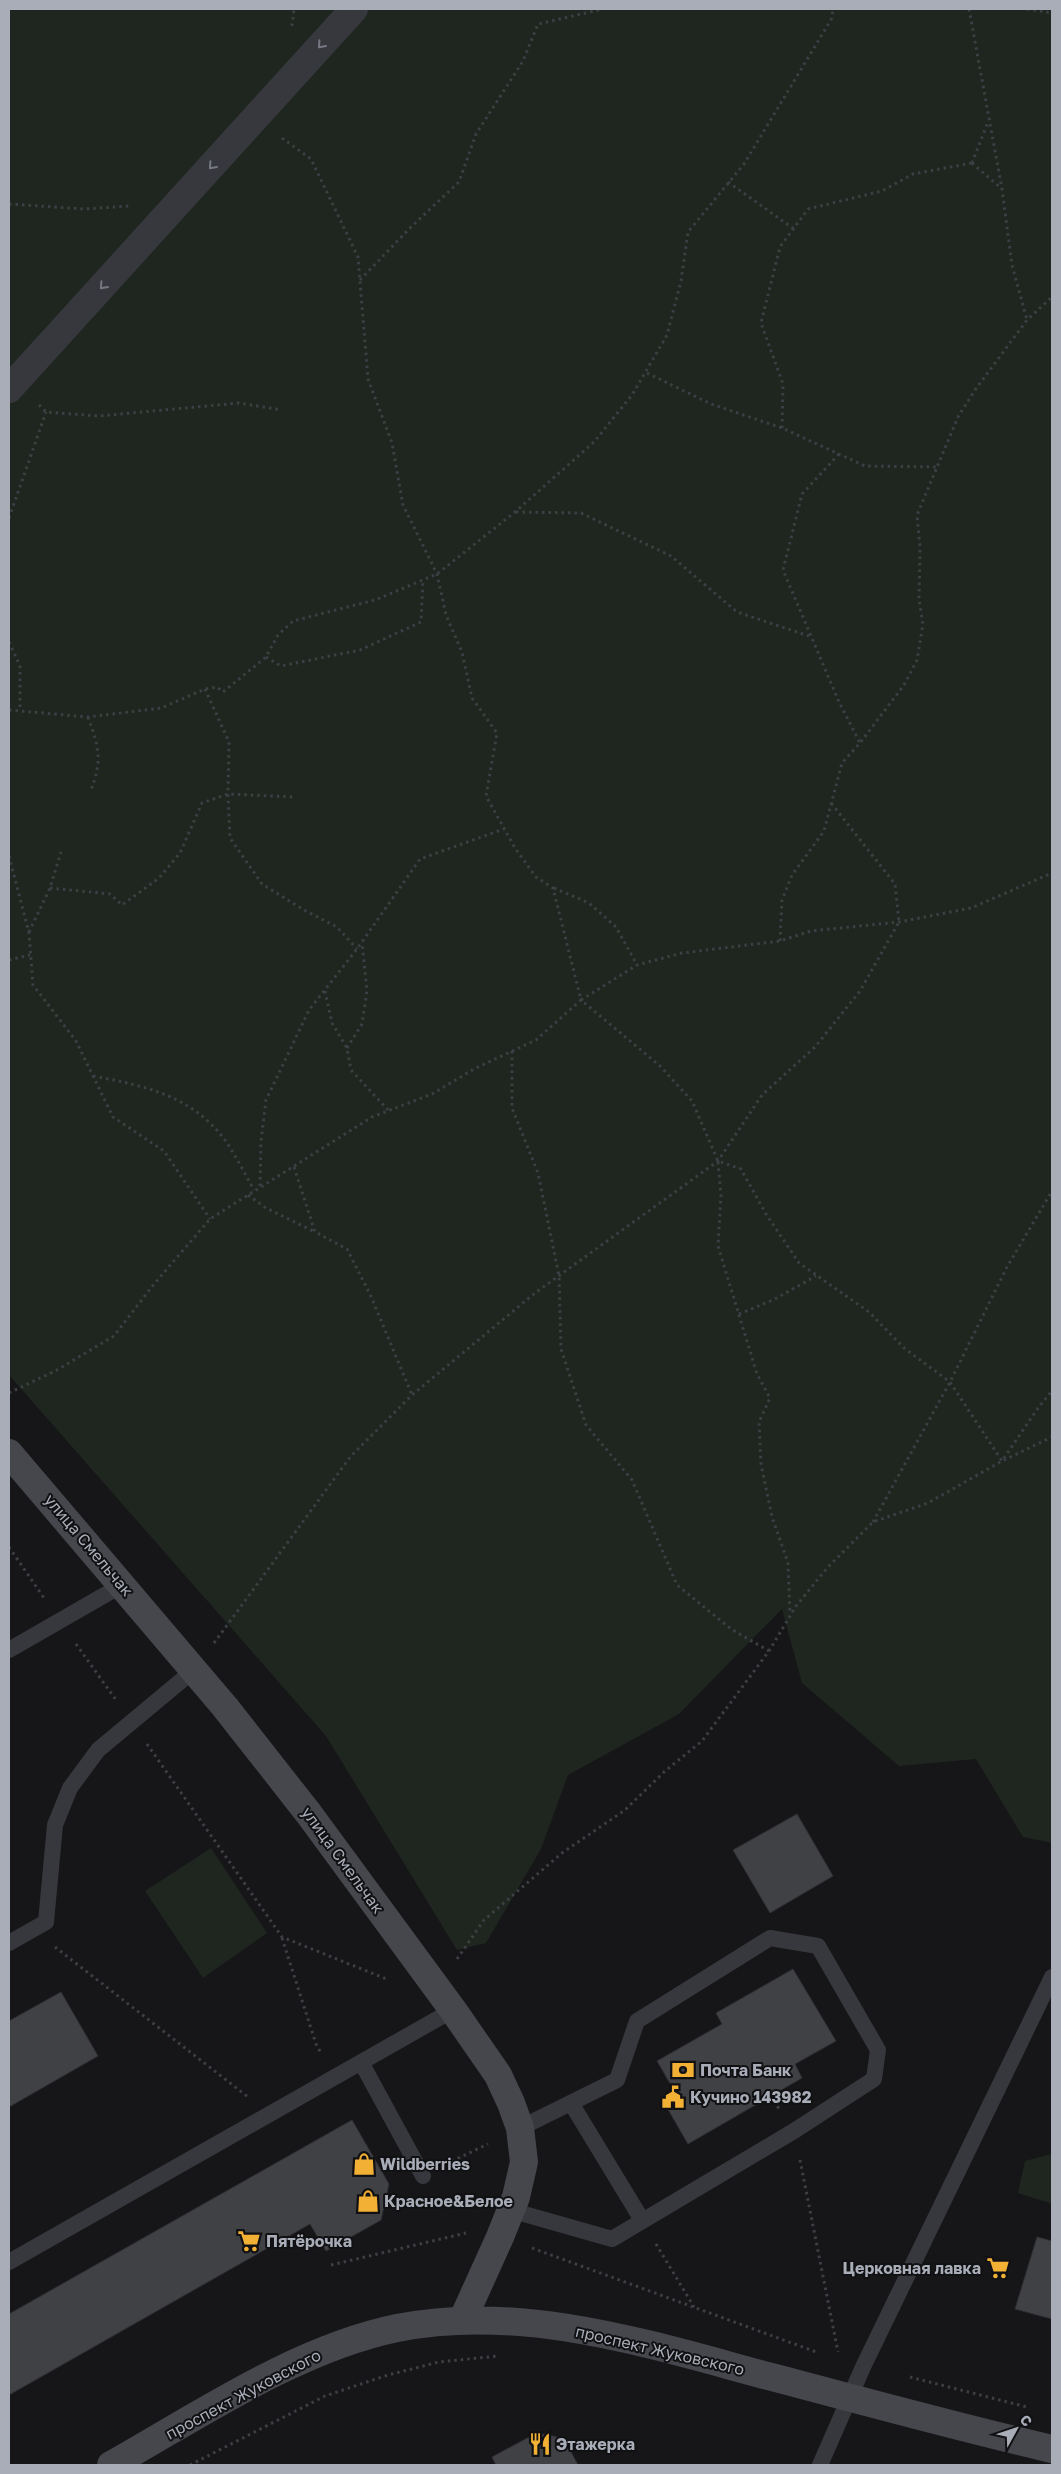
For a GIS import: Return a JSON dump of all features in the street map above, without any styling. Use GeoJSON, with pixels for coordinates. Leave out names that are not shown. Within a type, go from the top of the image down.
{"type":"FeatureCollection","features":[{"type":"Feature","properties":{"kind":"street"},"geometry":{"type":"LineString","coordinates":[[12,385],[354,9]]}},
{"type":"Feature","properties":{"kind":"street","name":"улица Смельчак"},"geometry":{"type":"LineString","coordinates":[[9,1453],[194,1670],[309,1814],[453,2010],[498,2075],[512,2103],[520,2128],[524,2162],[516,2197],[462,2321]]}},
{"type":"Feature","properties":{"kind":"street","name":"проспект Жуковского"},"geometry":{"type":"LineString","coordinates":[[111,2465],[299,2361],[349,2341],[398,2328],[462,2321],[529,2322],[603,2333],[1052,2449]]}},
{"type":"Feature","properties":{"kind":"lane"},"geometry":{"type":"LineString","coordinates":[[9,1650],[122,1585]]}},
{"type":"Feature","properties":{"kind":"lane"},"geometry":{"type":"LineString","coordinates":[[9,1943],[46,1922],[56,1825],[70,1788],[98,1750],[194,1670]]}},
{"type":"Feature","properties":{"kind":"lane"},"geometry":{"type":"LineString","coordinates":[[510,2210],[612,2239],[794,2131],[874,2079],[878,2050],[818,1946],[770,1938],[637,2021],[617,2080],[520,2128]]}},
{"type":"Feature","properties":{"kind":"lane"},"geometry":{"type":"LineString","coordinates":[[820,2465],[863,2367],[1052,1977]]}},
{"type":"Feature","properties":{"kind":"lane"},"geometry":{"type":"LineString","coordinates":[[9,2262],[453,2010]]}},
{"type":"Feature","properties":{"kind":"lane"},"geometry":{"type":"LineString","coordinates":[[361,2062],[423,2176]]}},
{"type":"Feature","properties":{"kind":"lane"},"geometry":{"type":"LineString","coordinates":[[572,2103],[642,2220]]}},
{"type":"Feature","properties":{"kind":"path"},"geometry":{"type":"LineString","coordinates":[[360,281],[411,227],[458,182],[476,134],[523,61],[538,24],[603,9]]}},
{"type":"Feature","properties":{"kind":"path"},"geometry":{"type":"LineString","coordinates":[[9,710],[88,717],[161,708],[205,689],[217,687],[223,692],[266,657],[278,634],[293,621],[376,600],[437,574],[516,512],[594,442],[647,373],[667,335],[681,281],[688,232],[744,164],[832,18],[833,9]]}},
{"type":"Feature","properties":{"kind":"path"},"geometry":{"type":"LineString","coordinates":[[969,9],[988,122],[1002,189],[1012,265],[1027,320]]}},
{"type":"Feature","properties":{"kind":"path"},"geometry":{"type":"LineString","coordinates":[[1027,9],[1052,14]]}},
{"type":"Feature","properties":{"kind":"path"},"geometry":{"type":"LineString","coordinates":[[255,118],[311,159],[358,258],[368,379],[392,443],[403,505],[437,574],[446,615],[462,652],[472,698],[497,733],[486,796],[504,829],[536,877],[553,888],[589,903],[616,927],[637,965]]}},
{"type":"Feature","properties":{"kind":"path"},"geometry":{"type":"LineString","coordinates":[[972,163],[988,122]]}},
{"type":"Feature","properties":{"kind":"path"},"geometry":{"type":"LineString","coordinates":[[972,163],[1002,189]]}},
{"type":"Feature","properties":{"kind":"path"},"geometry":{"type":"LineString","coordinates":[[782,428],[783,384],[762,323],[780,247],[808,209],[882,191],[913,174],[972,163]]}},
{"type":"Feature","properties":{"kind":"path"},"geometry":{"type":"LineString","coordinates":[[728,182],[794,229]]}},
{"type":"Feature","properties":{"kind":"path"},"geometry":{"type":"LineString","coordinates":[[9,204],[84,209],[180,202]]}},
{"type":"Feature","properties":{"kind":"path"},"geometry":{"type":"LineString","coordinates":[[780,941],[782,900],[792,875],[824,831],[842,763],[904,686],[917,660],[923,624],[918,599],[920,547],[917,515],[939,467],[958,417],[975,390],[1027,320],[1052,297]]}},
{"type":"Feature","properties":{"kind":"path"},"geometry":{"type":"LineString","coordinates":[[647,373],[711,404],[782,428],[865,466],[939,467]]}},
{"type":"Feature","properties":{"kind":"path"},"geometry":{"type":"LineString","coordinates":[[12,385],[46,412],[99,416],[239,403],[282,410]]}},
{"type":"Feature","properties":{"kind":"path"},"geometry":{"type":"LineString","coordinates":[[9,518],[46,412]]}},
{"type":"Feature","properties":{"kind":"path"},"geometry":{"type":"LineString","coordinates":[[839,454],[802,494],[783,570],[809,636],[860,743]]}},
{"type":"Feature","properties":{"kind":"path"},"geometry":{"type":"LineString","coordinates":[[516,512],[581,513],[671,556],[737,612],[809,636]]}},
{"type":"Feature","properties":{"kind":"path"},"geometry":{"type":"LineString","coordinates":[[266,657],[280,666],[360,650],[421,622],[423,580]]}},
{"type":"Feature","properties":{"kind":"path"},"geometry":{"type":"LineString","coordinates":[[9,642],[20,666],[20,710]]}},
{"type":"Feature","properties":{"kind":"path"},"geometry":{"type":"LineString","coordinates":[[205,689],[229,742],[228,794],[230,838],[262,884],[304,910],[337,927],[357,949]]}},
{"type":"Feature","properties":{"kind":"path"},"geometry":{"type":"LineString","coordinates":[[88,717],[99,746],[98,772],[90,792]]}},
{"type":"Feature","properties":{"kind":"path"},"geometry":{"type":"LineString","coordinates":[[50,888],[110,894],[122,905],[159,878],[180,853],[202,803],[228,794],[294,798]]}},
{"type":"Feature","properties":{"kind":"path"},"geometry":{"type":"LineString","coordinates":[[194,1670],[352,1456],[412,1395],[559,1276],[718,1161],[762,1095],[815,1047],[860,991],[899,922],[895,884],[832,803]]}},
{"type":"Feature","properties":{"kind":"path"},"geometry":{"type":"LineString","coordinates":[[260,1187],[261,1141],[266,1100],[309,1010],[357,949],[420,859],[504,829]]}},
{"type":"Feature","properties":{"kind":"path"},"geometry":{"type":"LineString","coordinates":[[29,933],[50,888],[61,852]]}},
{"type":"Feature","properties":{"kind":"path"},"geometry":{"type":"LineString","coordinates":[[9,856],[29,933],[33,985],[76,1041],[113,1117],[164,1151],[210,1219]]}},
{"type":"Feature","properties":{"kind":"path"},"geometry":{"type":"LineString","coordinates":[[9,1393],[57,1370],[114,1336],[210,1219],[372,1117],[432,1094],[474,1069],[536,1040],[581,1000],[637,965],[682,954],[780,941],[812,931],[899,922],[971,908],[1052,873]]}},
{"type":"Feature","properties":{"kind":"path"},"geometry":{"type":"LineString","coordinates":[[553,888],[581,1000],[660,1066],[692,1101],[718,1161],[721,1196],[718,1246],[757,1374],[770,1398],[759,1422],[762,1464],[772,1518],[788,1563],[790,1615]]}},
{"type":"Feature","properties":{"kind":"path"},"geometry":{"type":"LineString","coordinates":[[348,1048],[362,1024],[367,991],[362,942]]}},
{"type":"Feature","properties":{"kind":"path"},"geometry":{"type":"LineString","coordinates":[[9,960],[30,955]]}},
{"type":"Feature","properties":{"kind":"path"},"geometry":{"type":"LineString","coordinates":[[325,990],[332,1023],[348,1048],[351,1070],[388,1110]]}},
{"type":"Feature","properties":{"kind":"path"},"geometry":{"type":"LineString","coordinates":[[512,1051],[512,1108],[538,1173],[559,1276],[561,1349],[586,1425],[632,1480],[677,1586],[731,1629],[769,1651]]}},
{"type":"Feature","properties":{"kind":"path"},"geometry":{"type":"LineString","coordinates":[[93,1076],[149,1087],[192,1107],[225,1140],[254,1190]]}},
{"type":"Feature","properties":{"kind":"path"},"geometry":{"type":"LineString","coordinates":[[718,1161],[741,1169],[766,1214],[799,1263],[869,1312],[904,1348],[950,1382],[1002,1461]]}},
{"type":"Feature","properties":{"kind":"path"},"geometry":{"type":"LineString","coordinates":[[294,1167],[316,1232]]}},
{"type":"Feature","properties":{"kind":"path"},"geometry":{"type":"LineString","coordinates":[[282,1937],[420,1992],[437,1988],[484,1920],[562,1853],[624,1810],[664,1772],[702,1741],[769,1651],[790,1615],[828,1567],[873,1522],[950,1382],[1007,1267],[1052,1191]]}},
{"type":"Feature","properties":{"kind":"path"},"geometry":{"type":"LineString","coordinates":[[248,1195],[266,1208],[347,1249],[370,1294],[412,1395]]}},
{"type":"Feature","properties":{"kind":"path"},"geometry":{"type":"LineString","coordinates":[[739,1314],[773,1300],[816,1276]]}},
{"type":"Feature","properties":{"kind":"path"},"geometry":{"type":"LineString","coordinates":[[1002,1461],[1038,1408],[1052,1391]]}},
{"type":"Feature","properties":{"kind":"path"},"geometry":{"type":"LineString","coordinates":[[873,1522],[928,1503],[1002,1461],[1052,1437]]}},
{"type":"Feature","properties":{"kind":"path"},"geometry":{"type":"LineString","coordinates":[[9,1547],[282,1937],[316,2044],[335,2077]]}},
{"type":"Feature","properties":{"kind":"path"},"geometry":{"type":"LineString","coordinates":[[33,1929],[270,2114]]}},
{"type":"Feature","properties":{"kind":"path"},"geometry":{"type":"LineString","coordinates":[[771,2095],[794,2131],[840,2360]]}},
{"type":"Feature","properties":{"kind":"path"},"geometry":{"type":"LineString","coordinates":[[423,2176],[520,2128]]}},
{"type":"Feature","properties":{"kind":"path"},"geometry":{"type":"LineString","coordinates":[[642,2220],[694,2308]]}},
{"type":"Feature","properties":{"kind":"path"},"geometry":{"type":"LineString","coordinates":[[332,2265],[474,2231]]}},
{"type":"Feature","properties":{"kind":"path"},"geometry":{"type":"LineString","coordinates":[[523,2245],[840,2360],[1031,2408]]}},
{"type":"Feature","properties":{"kind":"path"},"geometry":{"type":"LineString","coordinates":[[190,2465],[325,2396],[388,2375],[439,2362],[507,2355]]}},
{"type":"Feature","properties":{"kind":"shaded area"},"geometry":{"type":"Polygon","coordinates":[[[9,9],[1052,9],[1052,1843],[1023,1837],[976,1759],[899,1766],[802,1683],[782,1609],[679,1714],[568,1775],[541,1849],[486,1943],[457,1950],[326,1736],[9,1375],[9,9]]]}},
{"type":"Feature","properties":{"kind":"shaded area"},"geometry":{"type":"Polygon","coordinates":[[[211,1848],[267,1933],[203,1978],[145,1891],[211,1848]]]}},
{"type":"Feature","properties":{"kind":"shaded area"},"geometry":{"type":"Polygon","coordinates":[[[1052,2154],[1052,2204],[1018,2193],[1025,2161],[1052,2154]]]}},
{"type":"Feature","properties":{"kind":"building"},"geometry":{"type":"Polygon","coordinates":[[[797,1814],[833,1876],[770,1913],[733,1850],[797,1814]]]}},
{"type":"Feature","properties":{"kind":"building"},"geometry":{"type":"Polygon","coordinates":[[[793,1969],[836,2041],[795,2064],[802,2078],[688,2144],[662,2099],[675,2092],[657,2061],[722,2024],[716,2013],[793,1969]]]}},
{"type":"Feature","properties":{"kind":"building"},"geometry":{"type":"Polygon","coordinates":[[[61,1992],[98,2056],[9,2107],[9,2021],[61,1992]]]}},
{"type":"Feature","properties":{"kind":"building"},"geometry":{"type":"Polygon","coordinates":[[[352,2120],[389,2184],[381,2220],[326,2251],[310,2224],[9,2395],[9,2314],[352,2120]]]}},
{"type":"Feature","properties":{"kind":"building"},"geometry":{"type":"Polygon","coordinates":[[[1037,2237],[1052,2241],[1052,2319],[1015,2309],[1037,2237]]]}},
{"type":"Feature","properties":{"kind":"building","name":"Этажерка"},"geometry":{"type":"Polygon","coordinates":[[[544,2434],[557,2437],[570,2450],[578,2465],[496,2465],[492,2457],[531,2436],[544,2434]]]}},
{"type":"Feature","properties":{"kind":"place","name":"Почта Банк"},"geometry":{"type":"Point","coordinates":[683,2070]}},
{"type":"Feature","properties":{"kind":"place","name":"Кучино 143982"},"geometry":{"type":"Point","coordinates":[673,2097]}},
{"type":"Feature","properties":{"kind":"place","name":"Wildberries"},"geometry":{"type":"Point","coordinates":[364,2164]}},
{"type":"Feature","properties":{"kind":"place","name":"Красное&Белое"},"geometry":{"type":"Point","coordinates":[368,2201]}},
{"type":"Feature","properties":{"kind":"place","name":"Пятёрочка"},"geometry":{"type":"Point","coordinates":[249,2241]}},
{"type":"Feature","properties":{"kind":"place","name":"Церковная лавка"},"geometry":{"type":"Point","coordinates":[998,2268]}},
{"type":"Feature","properties":{"kind":"place","name":"Этажерка"},"geometry":{"type":"Point","coordinates":[540,2444]}}]}
